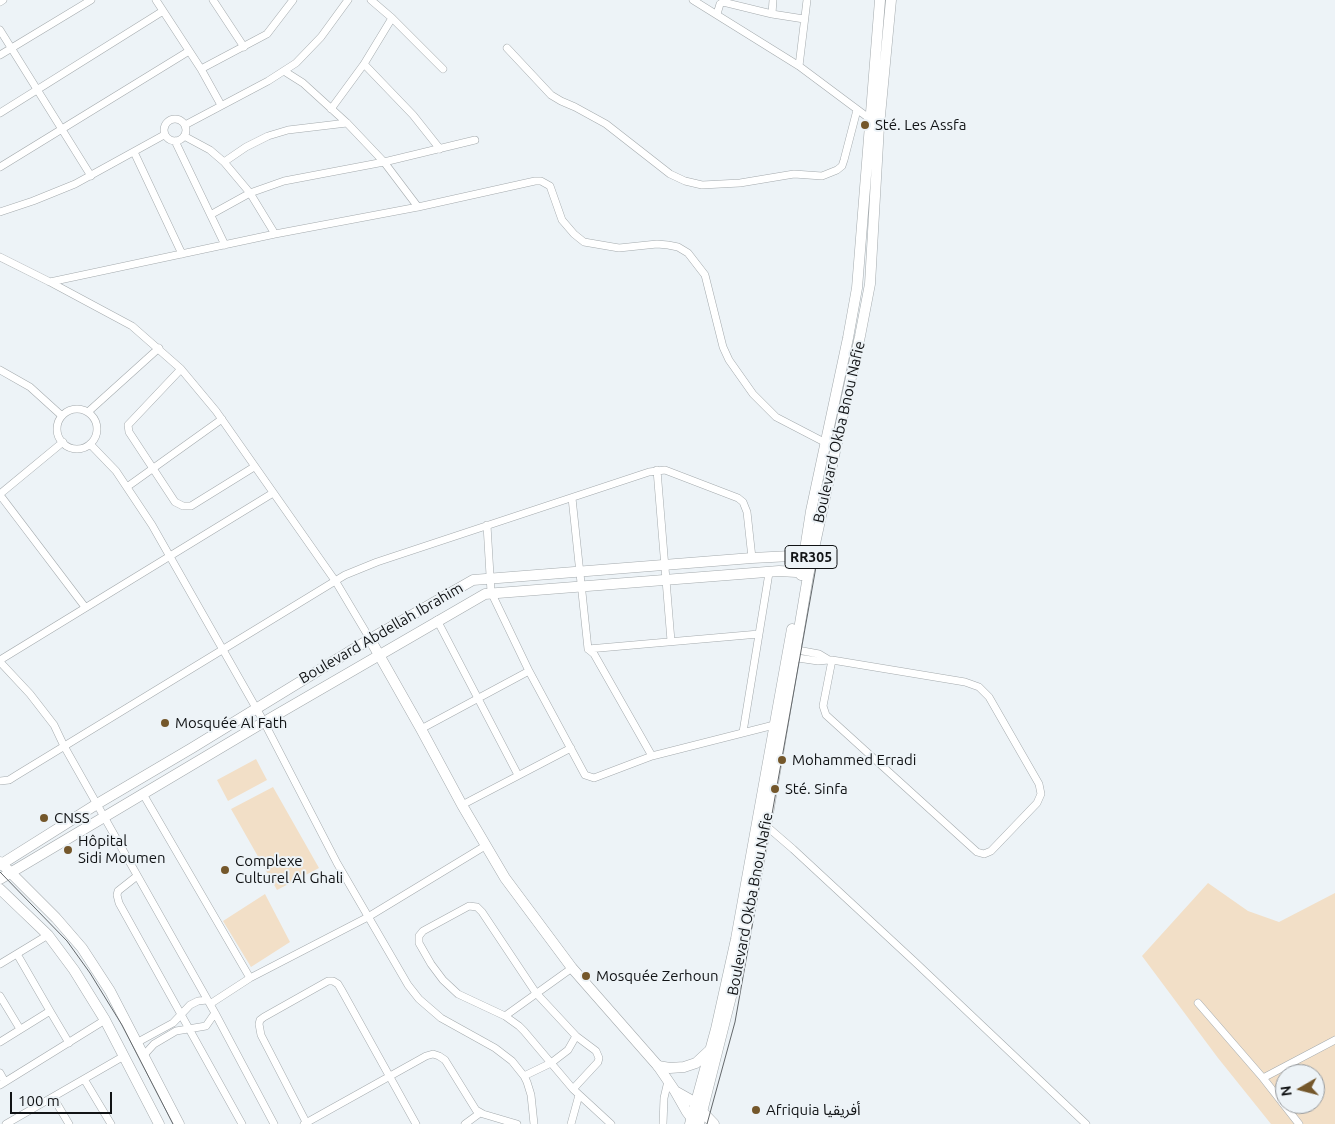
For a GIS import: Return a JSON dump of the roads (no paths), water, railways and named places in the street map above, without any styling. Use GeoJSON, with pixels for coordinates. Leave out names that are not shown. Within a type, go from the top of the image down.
{"type":"FeatureCollection","features":[{"type":"Feature","properties":{"kind":"main road"},"geometry":{"type":"LineString","coordinates":[[880,3],[891,3]]}},
{"type":"Feature","properties":{"kind":"main road","name":"Boulevard Okba Bnou Nafie"},"geometry":{"type":"LineString","coordinates":[[808,555],[811,511],[848,338],[856,288],[880,3]]}},
{"type":"Feature","properties":{"kind":"main road","name":"Boulevard Okba Bnou Nafie"},"geometry":{"type":"LineString","coordinates":[[694,1123],[739,965],[808,555],[860,336],[870,284],[879,126],[891,3]]}},
{"type":"Feature","properties":{"kind":"main road","name":"Boulevard Abdellah Ibrahim"},"geometry":{"type":"LineString","coordinates":[[0,864],[370,639],[473,580],[489,577],[808,555]]}},
{"type":"Feature","properties":{"kind":"main road","name":"Boulevard Abdellah Ibrahim"},"geometry":{"type":"LineString","coordinates":[[0,879],[106,818],[437,620],[491,592],[769,573],[805,573]]}},
{"type":"Feature","properties":{"kind":"main road"},"geometry":{"type":"LineString","coordinates":[[370,639],[422,729],[485,846],[527,908],[572,968],[658,1066],[694,1123]]}},
{"type":"Feature","properties":{"kind":"main road","name":"Boulevard Okba Bnou Nafie"},"geometry":{"type":"LineString","coordinates":[[699,1107],[710,1049],[762,822],[774,725],[791,653]]}},
{"type":"Feature","properties":{"kind":"main road"},"geometry":{"type":"LineString","coordinates":[[0,864],[56,918],[82,948],[110,991],[179,1124]]}},
{"type":"Feature","properties":{"kind":"main road"},"geometry":{"type":"LineString","coordinates":[[0,889],[48,935],[74,970],[105,1020],[159,1124]]}},
{"type":"Feature","properties":{"kind":"main road"},"geometry":{"type":"LineString","coordinates":[[658,1066],[677,1068],[690,1065],[701,1059],[710,1049]]}},
{"type":"Feature","properties":{"kind":"main road"},"geometry":{"type":"LineString","coordinates":[[675,1091],[686,1096],[714,1124]]}},
{"type":"Feature","properties":{"kind":"street"},"geometry":{"type":"LineString","coordinates":[[0,55],[91,0]]}},
{"type":"Feature","properties":{"kind":"street"},"geometry":{"type":"LineString","coordinates":[[156,0],[201,69],[221,106]]}},
{"type":"Feature","properties":{"kind":"street"},"geometry":{"type":"LineString","coordinates":[[213,0],[244,47]]}},
{"type":"Feature","properties":{"kind":"street"},"geometry":{"type":"LineString","coordinates":[[201,69],[267,34],[293,0]]}},
{"type":"Feature","properties":{"kind":"street"},"geometry":{"type":"LineString","coordinates":[[185,125],[296,63],[308,51],[348,0]]}},
{"type":"Feature","properties":{"kind":"street"},"geometry":{"type":"LineString","coordinates":[[371,0],[392,18],[443,69]]}},
{"type":"Feature","properties":{"kind":"street"},"geometry":{"type":"LineString","coordinates":[[692,0],[799,66],[870,120]]}},
{"type":"Feature","properties":{"kind":"street"},"geometry":{"type":"LineString","coordinates":[[772,14],[774,0]]}},
{"type":"Feature","properties":{"kind":"street"},"geometry":{"type":"LineString","coordinates":[[799,66],[807,0]]}},
{"type":"Feature","properties":{"kind":"street"},"geometry":{"type":"LineString","coordinates":[[716,14],[720,4],[723,2],[772,14],[804,19]]}},
{"type":"Feature","properties":{"kind":"street"},"geometry":{"type":"LineString","coordinates":[[0,113],[164,11]]}},
{"type":"Feature","properties":{"kind":"street"},"geometry":{"type":"LineString","coordinates":[[331,109],[364,64],[392,18]]}},
{"type":"Feature","properties":{"kind":"street"},"geometry":{"type":"LineString","coordinates":[[0,30],[91,176]]}},
{"type":"Feature","properties":{"kind":"street"},"geometry":{"type":"LineString","coordinates":[[507,48],[542,86],[556,98],[606,124],[670,174],[684,181],[702,185],[740,183],[794,174],[822,176],[836,170],[842,166],[857,110]]}},
{"type":"Feature","properties":{"kind":"street"},"geometry":{"type":"LineString","coordinates":[[0,167],[189,51]]}},
{"type":"Feature","properties":{"kind":"street"},"geometry":{"type":"LineString","coordinates":[[364,64],[413,115],[440,149]]}},
{"type":"Feature","properties":{"kind":"street"},"geometry":{"type":"LineString","coordinates":[[284,71],[303,83],[347,123],[384,162],[418,207]]}},
{"type":"Feature","properties":{"kind":"street"},"geometry":{"type":"LineString","coordinates":[[164,135],[165,125],[170,120],[180,120],[185,125]]}},
{"type":"Feature","properties":{"kind":"street"},"geometry":{"type":"LineString","coordinates":[[224,162],[246,147],[268,136],[288,130],[347,123]]}},
{"type":"Feature","properties":{"kind":"street"},"geometry":{"type":"LineString","coordinates":[[184,136],[185,125]]}},
{"type":"Feature","properties":{"kind":"street"},"geometry":{"type":"LineString","coordinates":[[164,135],[175,141],[212,214],[225,245]]}},
{"type":"Feature","properties":{"kind":"street"},"geometry":{"type":"LineString","coordinates":[[0,212],[57,192],[91,176],[164,135]]}},
{"type":"Feature","properties":{"kind":"street"},"geometry":{"type":"LineString","coordinates":[[184,136],[224,162],[250,193],[275,234]]}},
{"type":"Feature","properties":{"kind":"street"},"geometry":{"type":"LineString","coordinates":[[175,141],[184,136]]}},
{"type":"Feature","properties":{"kind":"street"},"geometry":{"type":"LineString","coordinates":[[212,214],[250,193],[284,181],[384,162],[475,140]]}},
{"type":"Feature","properties":{"kind":"street"},"geometry":{"type":"LineString","coordinates":[[134,152],[182,254]]}},
{"type":"Feature","properties":{"kind":"street"},"geometry":{"type":"LineString","coordinates":[[50,282],[275,234],[541,181],[550,186],[562,220],[584,242],[619,248],[657,244],[678,248],[688,253],[705,275],[723,347],[729,360],[753,394],[776,417],[826,443]]}},
{"type":"Feature","properties":{"kind":"street"},"geometry":{"type":"LineString","coordinates":[[0,257],[132,326],[181,368],[222,419],[336,582],[370,639]]}},
{"type":"Feature","properties":{"kind":"street"},"geometry":{"type":"LineString","coordinates":[[88,412],[159,348]]}},
{"type":"Feature","properties":{"kind":"street"},"geometry":{"type":"LineString","coordinates":[[181,368],[128,425],[129,432],[175,502],[183,506],[191,506],[254,467]]}},
{"type":"Feature","properties":{"kind":"street"},"geometry":{"type":"LineString","coordinates":[[0,370],[30,387],[62,416]]}},
{"type":"Feature","properties":{"kind":"street"},"geometry":{"type":"LineString","coordinates":[[80,409],[88,412],[95,419],[96,437],[84,448],[68,447],[59,436],[59,422],[62,416],[70,410],[80,409]]}},
{"type":"Feature","properties":{"kind":"street"},"geometry":{"type":"LineString","coordinates":[[127,487],[222,419]]}},
{"type":"Feature","properties":{"kind":"street"},"geometry":{"type":"LineString","coordinates":[[63,442],[0,494],[85,607]]}},
{"type":"Feature","properties":{"kind":"street"},"geometry":{"type":"LineString","coordinates":[[90,444],[116,471],[170,555],[264,722],[337,863],[408,985],[419,999],[450,1024],[495,1048],[507,1057],[524,1076],[531,1095],[534,1124]]}},
{"type":"Feature","properties":{"kind":"street"},"geometry":{"type":"LineString","coordinates":[[657,470],[671,641]]}},
{"type":"Feature","properties":{"kind":"street"},"geometry":{"type":"LineString","coordinates":[[0,781],[8,780],[345,575],[377,562],[657,470],[665,470],[738,498],[743,502],[747,512],[752,558]]}},
{"type":"Feature","properties":{"kind":"street"},"geometry":{"type":"LineString","coordinates":[[273,493],[0,661],[54,725],[64,746],[215,1013],[274,1124]]}},
{"type":"Feature","properties":{"kind":"street"},"geometry":{"type":"LineString","coordinates":[[572,498],[588,649],[594,654],[652,756]]}},
{"type":"Feature","properties":{"kind":"street"},"geometry":{"type":"LineString","coordinates":[[487,525],[491,592],[529,671],[585,775],[594,778],[652,756],[774,725]]}},
{"type":"Feature","properties":{"kind":"street"},"geometry":{"type":"LineString","coordinates":[[744,732],[769,573]]}},
{"type":"Feature","properties":{"kind":"street"},"geometry":{"type":"LineString","coordinates":[[437,620],[518,775]]}},
{"type":"Feature","properties":{"kind":"street"},"geometry":{"type":"LineString","coordinates":[[588,649],[759,634]]}},
{"type":"Feature","properties":{"kind":"street"},"geometry":{"type":"LineString","coordinates":[[791,653],[818,661],[830,660],[965,682],[978,687],[989,697],[1039,784],[1041,790],[1038,800],[991,851],[984,854],[977,852],[826,715],[823,706],[830,660]]}},
{"type":"Feature","properties":{"kind":"street"},"geometry":{"type":"LineString","coordinates":[[422,729],[529,671]]}},
{"type":"Feature","properties":{"kind":"street"},"geometry":{"type":"LineString","coordinates":[[462,805],[571,748]]}},
{"type":"Feature","properties":{"kind":"street"},"geometry":{"type":"LineString","coordinates":[[144,794],[250,978]]}},
{"type":"Feature","properties":{"kind":"street"},"geometry":{"type":"LineString","coordinates":[[762,822],[901,948],[1086,1124]]}},
{"type":"Feature","properties":{"kind":"street"},"geometry":{"type":"LineString","coordinates":[[138,1042],[168,1026],[190,1005],[198,1001],[208,1002],[368,917],[485,846]]}},
{"type":"Feature","properties":{"kind":"street"},"geometry":{"type":"LineString","coordinates":[[137,876],[118,891],[117,898],[187,1029],[242,1124]]}},
{"type":"Feature","properties":{"kind":"street"},"geometry":{"type":"LineString","coordinates":[[573,1089],[598,1062],[599,1058],[596,1051],[576,1036],[536,993],[482,912],[477,907],[466,907],[420,933],[419,943],[431,964],[447,985],[465,998],[505,1016],[519,1026],[573,1089],[611,1124]]}},
{"type":"Feature","properties":{"kind":"street"},"geometry":{"type":"LineString","coordinates":[[0,964],[48,935]]}},
{"type":"Feature","properties":{"kind":"street"},"geometry":{"type":"LineString","coordinates":[[17,954],[69,1043]]}},
{"type":"Feature","properties":{"kind":"street"},"geometry":{"type":"LineString","coordinates":[[505,1016],[572,968]]}},
{"type":"Feature","properties":{"kind":"street"},"geometry":{"type":"LineString","coordinates":[[416,1124],[390,1076],[338,984],[328,982],[264,1017],[259,1024],[261,1035],[305,1123],[390,1076],[426,1056],[433,1054],[440,1056],[447,1063],[471,1105],[480,1113],[503,1122],[517,1124]]}},
{"type":"Feature","properties":{"kind":"street"},"geometry":{"type":"LineString","coordinates":[[0,996],[20,1029]]}},
{"type":"Feature","properties":{"kind":"street"},"geometry":{"type":"LineString","coordinates":[[1198,1003],[1263,1078],[1299,1124]]}},
{"type":"Feature","properties":{"kind":"street"},"geometry":{"type":"LineString","coordinates":[[0,1042],[50,1011]]}},
{"type":"Feature","properties":{"kind":"street"},"geometry":{"type":"LineString","coordinates":[[144,1055],[154,1044],[180,1029],[206,1026],[215,1013]]}},
{"type":"Feature","properties":{"kind":"street"},"geometry":{"type":"LineString","coordinates":[[0,1073],[2,1083],[105,1020]]}},
{"type":"Feature","properties":{"kind":"street"},"geometry":{"type":"LineString","coordinates":[[524,1076],[551,1063],[568,1050],[576,1036]]}},
{"type":"Feature","properties":{"kind":"street"},"geometry":{"type":"LineString","coordinates":[[1263,1078],[1335,1040]]}},
{"type":"Feature","properties":{"kind":"street"},"geometry":{"type":"LineString","coordinates":[[6,1124],[124,1056]]}},
{"type":"Feature","properties":{"kind":"street"},"geometry":{"type":"LineString","coordinates":[[84,1078],[111,1124]]}},
{"type":"Feature","properties":{"kind":"street"},"geometry":{"type":"LineString","coordinates":[[663,1124],[664,1098],[668,1082]]}},
{"type":"Feature","properties":{"kind":"street"},"geometry":{"type":"LineString","coordinates":[[571,1124],[579,1095]]}},
{"type":"Feature","properties":{"kind":"street"},"geometry":{"type":"LineString","coordinates":[[53,1097],[69,1124]]}},
{"type":"Feature","properties":{"kind":"street"},"geometry":{"type":"LineString","coordinates":[[465,1124],[480,1113]]}},
{"type":"Feature","properties":{"kind":"tram line"},"geometry":{"type":"LineString","coordinates":[[707,1124],[735,1022],[819,550]]}},
{"type":"Feature","properties":{"kind":"tram line"},"geometry":{"type":"LineString","coordinates":[[0,872],[67,941],[90,973],[122,1025],[173,1124]]}},
{"type":"Feature","properties":{"kind":"place","name":"Sté. Les Assfa"},"geometry":{"type":"Point","coordinates":[865,125]}},
{"type":"Feature","properties":{"kind":"place","name":"Mosquée Al Fath"},"geometry":{"type":"Point","coordinates":[165,723]}},
{"type":"Feature","properties":{"kind":"place","name":"Mohammed Erradi"},"geometry":{"type":"Point","coordinates":[782,760]}},
{"type":"Feature","properties":{"kind":"place","name":"Sté. Sinfa"},"geometry":{"type":"Point","coordinates":[775,789]}},
{"type":"Feature","properties":{"kind":"place","name":"CNSS"},"geometry":{"type":"Point","coordinates":[44,818]}},
{"type":"Feature","properties":{"kind":"place","name":"Hôpital Sidi Moumen"},"geometry":{"type":"Point","coordinates":[68,850]}},
{"type":"Feature","properties":{"kind":"place","name":"Complexe Culturel Al Ghali"},"geometry":{"type":"Point","coordinates":[225,870]}},
{"type":"Feature","properties":{"kind":"place","name":"Mosquée Zerhoun"},"geometry":{"type":"Point","coordinates":[586,976]}},
{"type":"Feature","properties":{"kind":"place","name":"Afriquia أفريقيا"},"geometry":{"type":"Point","coordinates":[756,1110]}}]}
